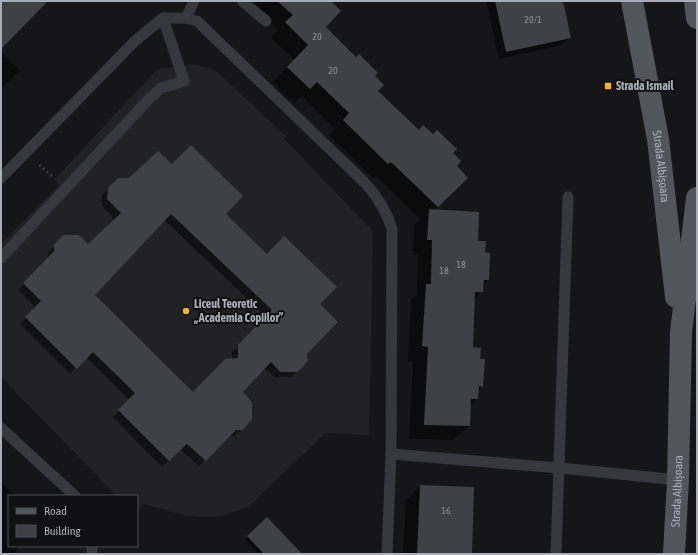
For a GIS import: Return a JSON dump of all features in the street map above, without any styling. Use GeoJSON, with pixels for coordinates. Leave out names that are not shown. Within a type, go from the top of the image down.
{"type":"FeatureCollection","features":[{"type":"Feature","properties":{"kind":"main road","name":"Strada Albișoara"},"geometry":{"type":"LineString","coordinates":[[632,1],[658,139],[680,332]]}},
{"type":"Feature","properties":{"kind":"main road"},"geometry":{"type":"LineString","coordinates":[[695,1],[697,18]]}},
{"type":"Feature","properties":{"kind":"main road","name":"Strada Albișoara"},"geometry":{"type":"LineString","coordinates":[[674,554],[678,480],[680,332],[697,198]]}},
{"type":"Feature","properties":{"kind":"lane"},"geometry":{"type":"LineString","coordinates":[[186,18],[194,1]]}},
{"type":"Feature","properties":{"kind":"lane"},"geometry":{"type":"LineString","coordinates":[[242,1],[266,21]]}},
{"type":"Feature","properties":{"kind":"lane"},"geometry":{"type":"LineString","coordinates":[[1,258],[147,101],[161,88],[184,81],[163,18]]}},
{"type":"Feature","properties":{"kind":"lane"},"geometry":{"type":"LineString","coordinates":[[1,178],[135,41],[163,18],[186,18],[197,21],[361,179],[375,193],[385,209],[392,229],[391,454],[387,554]]}},
{"type":"Feature","properties":{"kind":"lane"},"geometry":{"type":"LineString","coordinates":[[556,554],[568,197]]}},
{"type":"Feature","properties":{"kind":"lane"},"geometry":{"type":"LineString","coordinates":[[1,428],[74,495]]}},
{"type":"Feature","properties":{"kind":"lane"},"geometry":{"type":"LineString","coordinates":[[391,454],[560,468],[678,480]]}},
{"type":"Feature","properties":{"kind":"shaded area","name":"Liceul Teoretic „Academia Copiilor”"},"geometry":{"type":"Polygon","coordinates":[[[195,64],[216,71],[286,136],[284,139],[373,231],[369,435],[326,433],[248,507],[222,516],[188,516],[143,504],[138,511],[138,495],[116,495],[1,377],[1,244],[59,185],[54,180],[157,69],[195,64]]]}},
{"type":"Feature","properties":{"kind":"building"},"geometry":{"type":"Polygon","coordinates":[[[1,1],[48,1],[1,49],[1,1]]]}},
{"type":"Feature","properties":{"kind":"building"},"geometry":{"type":"Polygon","coordinates":[[[277,1],[331,1],[341,11],[326,27],[356,57],[359,54],[378,73],[375,76],[384,85],[378,91],[419,130],[423,125],[433,134],[437,130],[457,149],[453,153],[461,161],[457,166],[468,178],[438,207],[391,162],[388,164],[343,120],[349,113],[317,82],[310,89],[287,67],[308,45],[285,22],[293,15],[277,1]]]}},
{"type":"Feature","properties":{"kind":"building"},"geometry":{"type":"Polygon","coordinates":[[[495,1],[563,1],[571,38],[506,52],[495,1]]]}},
{"type":"Feature","properties":{"kind":"building"},"geometry":{"type":"Polygon","coordinates":[[[191,145],[243,196],[226,214],[267,254],[284,236],[337,287],[320,304],[338,322],[307,354],[308,361],[298,372],[280,372],[271,362],[243,392],[252,402],[252,419],[243,430],[236,430],[206,461],[187,444],[169,461],[118,410],[135,393],[93,352],[77,369],[25,317],[41,301],[23,283],[54,251],[54,245],[63,235],[79,235],[88,244],[121,213],[107,199],[108,188],[118,178],[129,178],[158,151],[172,164],[191,145]],[[171,214],[95,295],[193,392],[225,359],[238,358],[238,345],[272,310],[171,214]]]}},
{"type":"Feature","properties":{"kind":"building"},"geometry":{"type":"Polygon","coordinates":[[[429,209],[479,212],[478,241],[486,241],[485,252],[490,253],[489,280],[484,280],[483,292],[475,292],[473,347],[481,348],[480,359],[485,359],[483,387],[479,386],[478,399],[471,399],[470,426],[424,425],[428,347],[422,346],[426,284],[431,284],[432,240],[427,240],[429,209]]]}},
{"type":"Feature","properties":{"kind":"building"},"geometry":{"type":"Polygon","coordinates":[[[420,485],[474,487],[472,554],[417,554],[420,485]]]}},
{"type":"Feature","properties":{"kind":"building"},"geometry":{"type":"Polygon","coordinates":[[[267,517],[302,554],[264,554],[247,536],[267,517]]]}},
{"type":"Feature","properties":{"kind":"place","name":"Strada Ismail"},"geometry":{"type":"Point","coordinates":[608,86]}},
{"type":"Feature","properties":{"kind":"place","name":"Liceul Teoretic „Academia Copiilor”"},"geometry":{"type":"Point","coordinates":[186,311]}}]}
